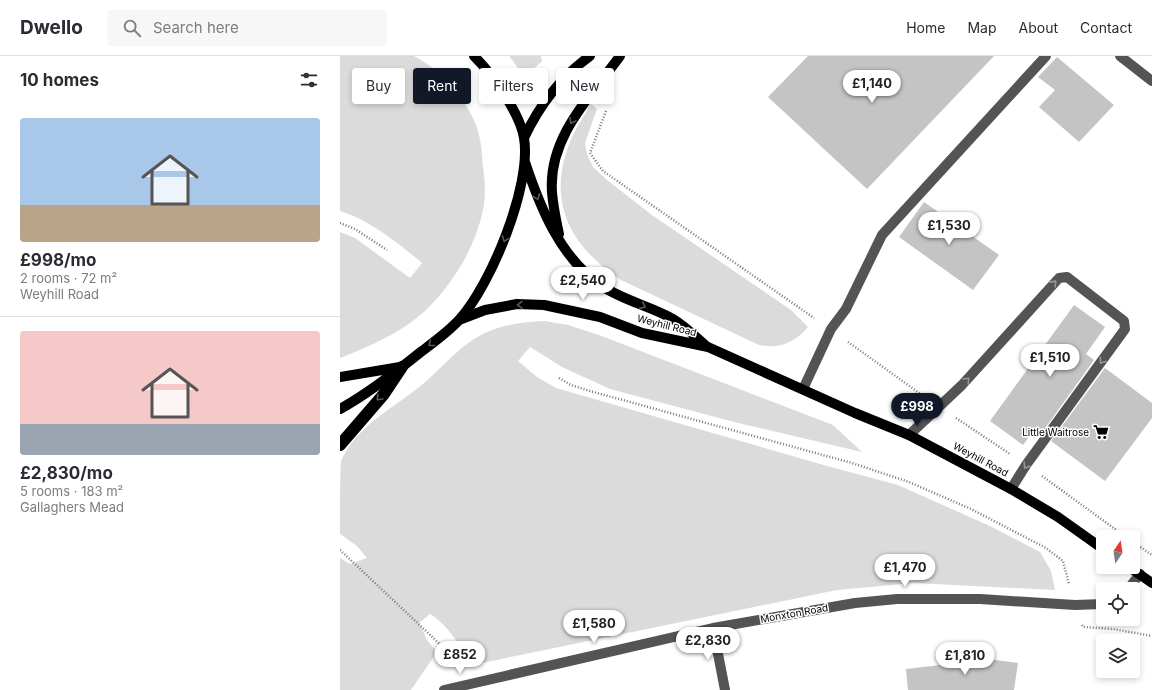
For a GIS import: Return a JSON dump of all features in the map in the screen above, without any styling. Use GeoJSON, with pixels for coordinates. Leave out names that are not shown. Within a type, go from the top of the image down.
{"type":"FeatureCollection","features":[{"type":"Feature","properties":{"kind":"highway"},"geometry":{"type":"LineString","coordinates":[[340,445],[384,394],[402,367]]}},
{"type":"Feature","properties":{"kind":"main road"},"geometry":{"type":"LineString","coordinates":[[340,409],[402,367],[459,320],[481,289],[495,265],[503,244],[520,188],[524,160],[524,138],[512,107],[502,91],[474,56]]}},
{"type":"Feature","properties":{"kind":"main road"},"geometry":{"type":"LineString","coordinates":[[524,138],[547,99],[569,72],[590,56]]}},
{"type":"Feature","properties":{"kind":"main road"},"geometry":{"type":"LineString","coordinates":[[611,68],[620,56]]}},
{"type":"Feature","properties":{"kind":"main road"},"geometry":{"type":"LineString","coordinates":[[561,241],[552,190],[557,151],[569,126],[584,104]]}},
{"type":"Feature","properties":{"kind":"main road","name":"Weyhill Road"},"geometry":{"type":"LineString","coordinates":[[524,160],[545,217],[582,269],[602,286],[674,320],[708,347]]}},
{"type":"Feature","properties":{"kind":"main road","name":"Weyhill Road"},"geometry":{"type":"LineString","coordinates":[[459,320],[485,310],[517,304],[544,304],[600,317],[642,333],[708,347],[855,413],[909,435],[1011,489],[1058,517],[1096,544]]}},
{"type":"Feature","properties":{"kind":"main road"},"geometry":{"type":"LineString","coordinates":[[340,377],[402,367]]}},
{"type":"Feature","properties":{"kind":"main road"},"geometry":{"type":"LineString","coordinates":[[1140,574],[1152,583]]}},
{"type":"Feature","properties":{"kind":"street"},"geometry":{"type":"LineString","coordinates":[[803,389],[831,329],[846,309],[882,235],[1046,56]]}},
{"type":"Feature","properties":{"kind":"street"},"geometry":{"type":"LineString","coordinates":[[1120,56],[1152,80]]}},
{"type":"Feature","properties":{"kind":"street"},"geometry":{"type":"LineString","coordinates":[[909,435],[940,407],[989,357],[1059,278],[1067,277],[1124,321],[1125,329],[1026,465],[1011,489]]}},
{"type":"Feature","properties":{"kind":"street"},"geometry":{"type":"LineString","coordinates":[[1134,582],[1140,574]]}},
{"type":"Feature","properties":{"kind":"street","name":"Monxton Road"},"geometry":{"type":"LineString","coordinates":[[444,690],[713,628],[855,603],[897,599],[980,599],[1075,605],[1096,604]]}},
{"type":"Feature","properties":{"kind":"street"},"geometry":{"type":"LineString","coordinates":[[713,628],[725,690]]}},
{"type":"Feature","properties":{"kind":"path"},"geometry":{"type":"LineString","coordinates":[[605,104],[607,106],[590,153],[603,171],[831,329],[872,361],[1026,465],[1116,530]]}},
{"type":"Feature","properties":{"kind":"path"},"geometry":{"type":"LineString","coordinates":[[340,223],[355,229],[387,250]]}},
{"type":"Feature","properties":{"kind":"path"},"geometry":{"type":"LineString","coordinates":[[559,378],[571,385],[590,391],[852,464],[909,482],[971,509],[1046,548],[1063,561],[1075,605],[1083,627],[1113,629],[1152,636]]}},
{"type":"Feature","properties":{"kind":"path"},"geometry":{"type":"LineString","coordinates":[[1140,547],[1152,555]]}},
{"type":"Feature","properties":{"kind":"path"},"geometry":{"type":"LineString","coordinates":[[340,550],[480,681]]}},
{"type":"Feature","properties":{"kind":"shaded area"},"geometry":{"type":"Polygon","coordinates":[[[340,56],[414,56],[433,68],[413,68],[413,104],[465,104],[476,125],[481,146],[485,188],[484,205],[469,252],[462,265],[445,289],[425,311],[406,326],[374,344],[340,358],[340,232],[355,238],[410,278],[422,263],[373,226],[340,211],[340,56]]]}},
{"type":"Feature","properties":{"kind":"shaded area"},"geometry":{"type":"Polygon","coordinates":[[[509,56],[541,56],[542,61],[535,68],[518,68],[509,56]]]}},
{"type":"Feature","properties":{"kind":"shaded area"},"geometry":{"type":"Polygon","coordinates":[[[591,104],[597,109],[585,143],[587,154],[593,167],[607,180],[652,215],[791,310],[808,327],[803,333],[786,344],[774,346],[759,345],[621,280],[603,267],[588,253],[576,237],[567,221],[562,203],[561,184],[563,164],[570,142],[591,104]]]}},
{"type":"Feature","properties":{"kind":"shaded area"},"geometry":{"type":"Polygon","coordinates":[[[545,321],[568,325],[599,335],[833,425],[862,452],[738,423],[610,389],[562,367],[530,347],[518,361],[537,377],[556,388],[898,485],[992,527],[1040,552],[1051,571],[1055,590],[914,583],[837,590],[472,665],[448,630],[430,614],[419,623],[427,640],[437,652],[411,690],[340,690],[340,558],[350,564],[367,558],[357,546],[340,534],[341,461],[347,449],[355,438],[375,420],[418,388],[465,345],[474,339],[483,334],[506,326],[545,321]]]}},
{"type":"Feature","properties":{"kind":"building"},"geometry":{"type":"Polygon","coordinates":[[[808,56],[994,56],[867,189],[768,97],[808,56]]]}},
{"type":"Feature","properties":{"kind":"building"},"geometry":{"type":"Polygon","coordinates":[[[1057,57],[1114,105],[1079,142],[1039,107],[1055,90],[1038,77],[1057,57]]]}},
{"type":"Feature","properties":{"kind":"building"},"geometry":{"type":"Polygon","coordinates":[[[924,202],[999,255],[973,290],[899,237],[924,202]]]}},
{"type":"Feature","properties":{"kind":"building"},"geometry":{"type":"Polygon","coordinates":[[[1074,305],[1105,327],[1086,354],[1094,360],[1041,434],[1035,429],[1023,445],[990,421],[1074,305]]]}},
{"type":"Feature","properties":{"kind":"building","name":"Little Waitrose"},"geometry":{"type":"Polygon","coordinates":[[[1105,368],[1152,403],[1152,418],[1105,481],[1051,441],[1105,368]]]}},
{"type":"Feature","properties":{"kind":"building"},"geometry":{"type":"Polygon","coordinates":[[[959,655],[1018,663],[1014,690],[908,690],[906,669],[958,663],[959,655]]]}},
{"type":"Feature","properties":{"kind":"place","name":"Little Waitrose"},"geometry":{"type":"Point","coordinates":[1101,432]}}]}
